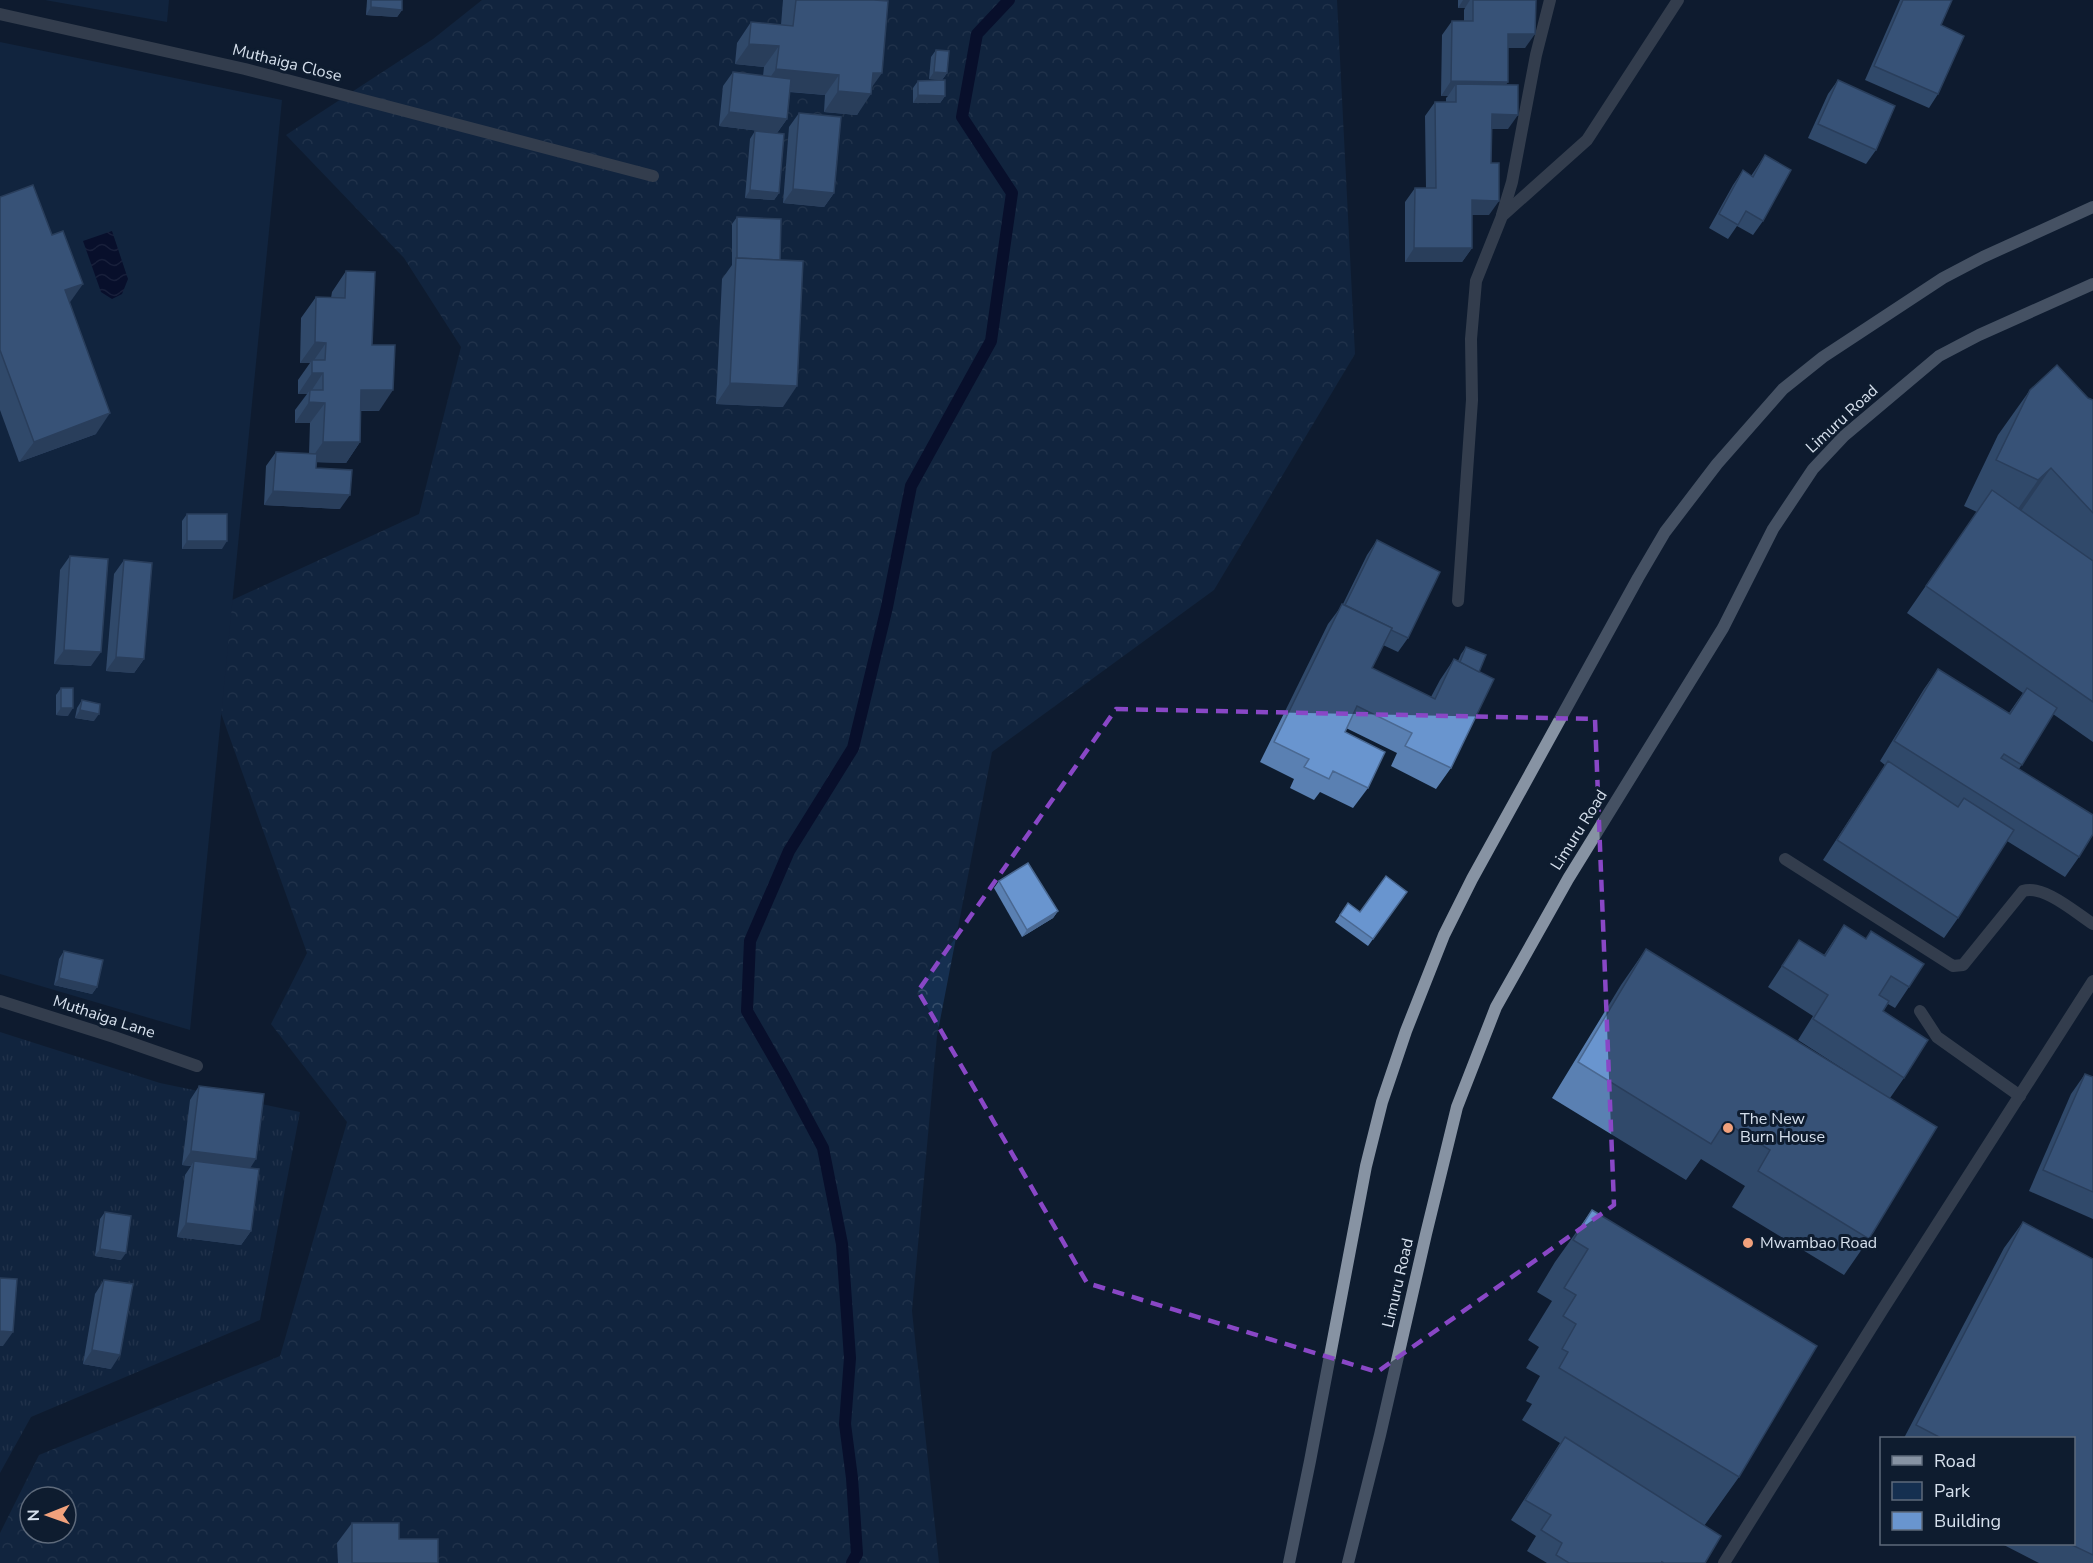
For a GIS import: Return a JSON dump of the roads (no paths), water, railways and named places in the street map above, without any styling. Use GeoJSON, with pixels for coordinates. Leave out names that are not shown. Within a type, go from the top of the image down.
{"type":"FeatureCollection","features":[{"type":"Feature","properties":{"kind":"main road"},"geometry":{"type":"LineString","coordinates":[[1288,1563],[1310,1461],[1366,1166],[1382,1102],[1425,979],[1472,879],[1665,532],[1717,464],[1783,389],[1823,357],[1943,278],[2093,207]]}},
{"type":"Feature","properties":{"kind":"main road","name":"Limuru Road"},"geometry":{"type":"LineString","coordinates":[[1348,1563],[1457,1107],[1496,1006],[1568,879],[1723,628],[1773,529],[1814,469],[1844,436],[1939,356],[1979,335],[2093,284]]}},
{"type":"Feature","properties":{"kind":"street"},"geometry":{"type":"LineString","coordinates":[[1458,601],[1472,400],[1471,339],[1476,281],[1502,216],[1512,182],[1536,55],[1550,0]]}},
{"type":"Feature","properties":{"kind":"street"},"geometry":{"type":"LineString","coordinates":[[1502,216],[1587,140],[1678,0]]}},
{"type":"Feature","properties":{"kind":"street","name":"Muthaiga Close"},"geometry":{"type":"LineString","coordinates":[[0,14],[245,69],[653,176]]}},
{"type":"Feature","properties":{"kind":"street"},"geometry":{"type":"LineString","coordinates":[[1785,859],[1953,966],[1963,965],[2023,891],[2031,888],[2042,891],[2093,924]]}},
{"type":"Feature","properties":{"kind":"street"},"geometry":{"type":"LineString","coordinates":[[1724,1563],[1882,1309],[2093,981]]}},
{"type":"Feature","properties":{"kind":"street","name":"Muthaiga Lane"},"geometry":{"type":"LineString","coordinates":[[0,1001],[197,1066]]}},
{"type":"Feature","properties":{"kind":"street"},"geometry":{"type":"LineString","coordinates":[[1920,1011],[1937,1037],[2020,1096]]}},
{"type":"Feature","properties":{"kind":"water"},"geometry":{"type":"Polygon","coordinates":[[[112,231],[128,279],[122,294],[112,299],[101,292],[83,241],[112,231]]]}},
{"type":"Feature","properties":{"kind":"waterway"},"geometry":{"type":"LineString","coordinates":[[852,1563],[857,1554],[852,1478],[845,1424],[850,1358],[842,1244],[823,1148],[747,1011],[750,941],[789,851],[853,748],[887,607],[911,486],[991,341],[1012,193],[962,117],[977,34],[1009,0]]}},
{"type":"Feature","properties":{"kind":"place","name":"The New Burn House"},"geometry":{"type":"Point","coordinates":[1728,1128]}},
{"type":"Feature","properties":{"kind":"place","name":"Mwambao Road"},"geometry":{"type":"Point","coordinates":[1748,1243]}}]}
